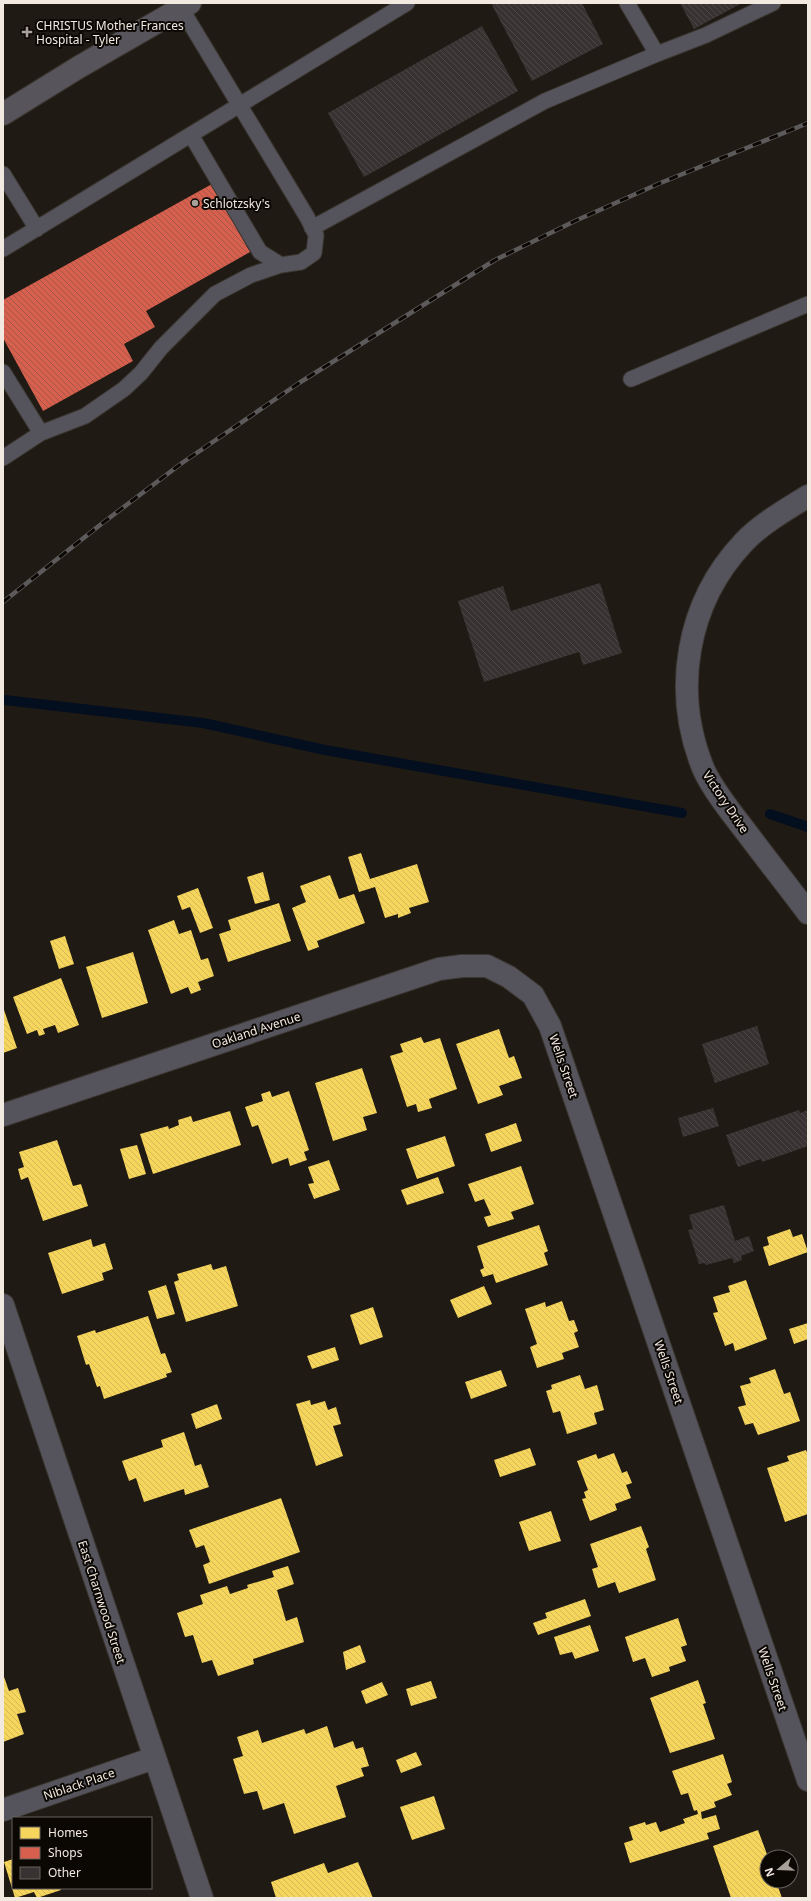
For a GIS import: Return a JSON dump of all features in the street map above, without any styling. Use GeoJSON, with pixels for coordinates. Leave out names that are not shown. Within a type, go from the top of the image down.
{"type":"FeatureCollection","features":[{"type":"Feature","properties":{"kind":"main road"},"geometry":{"type":"LineString","coordinates":[[3,114],[79,67],[186,6]]}},
{"type":"Feature","properties":{"kind":"street","name":"Victory Drive"},"geometry":{"type":"LineString","coordinates":[[808,496],[782,512],[744,542],[715,581],[694,626],[686,674],[689,722],[703,769],[729,810],[808,913]]}},
{"type":"Feature","properties":{"kind":"street","name":"Oakland Avenue"},"geometry":{"type":"LineString","coordinates":[[3,1115],[439,969],[462,966],[486,966],[509,977]]}},
{"type":"Feature","properties":{"kind":"street","name":"Wells Street"},"geometry":{"type":"LineString","coordinates":[[509,977],[533,996],[550,1026],[808,1780]]}},
{"type":"Feature","properties":{"kind":"street","name":"East Charnwood Street"},"geometry":{"type":"LineString","coordinates":[[3,1305],[202,1898]]}},
{"type":"Feature","properties":{"kind":"street","name":"Niblack Place"},"geometry":{"type":"LineString","coordinates":[[3,1810],[154,1758]]}},
{"type":"Feature","properties":{"kind":"lane"},"geometry":{"type":"LineString","coordinates":[[3,249],[407,3]]}},
{"type":"Feature","properties":{"kind":"lane"},"geometry":{"type":"LineString","coordinates":[[627,3],[657,54]]}},
{"type":"Feature","properties":{"kind":"lane"},"geometry":{"type":"LineString","coordinates":[[312,228],[545,101],[706,35],[773,3]]}},
{"type":"Feature","properties":{"kind":"lane"},"geometry":{"type":"LineString","coordinates":[[3,458],[41,433],[85,416],[124,389],[141,373],[161,348],[215,294],[251,275],[281,265],[301,262],[314,253],[316,235],[240,105],[186,6]]}},
{"type":"Feature","properties":{"kind":"lane"},"geometry":{"type":"LineString","coordinates":[[191,135],[260,252],[281,265]]}},
{"type":"Feature","properties":{"kind":"lane"},"geometry":{"type":"LineString","coordinates":[[3,174],[37,229]]}},
{"type":"Feature","properties":{"kind":"lane"},"geometry":{"type":"LineString","coordinates":[[632,379],[808,304]]}},
{"type":"Feature","properties":{"kind":"lane"},"geometry":{"type":"LineString","coordinates":[[3,372],[41,433]]}},
{"type":"Feature","properties":{"kind":"building: Homes"},"geometry":{"type":"Polygon","coordinates":[[[361,853],[370,879],[417,864],[429,902],[409,908],[411,913],[398,918],[398,914],[385,918],[375,887],[359,892],[348,857],[361,853]]]}},
{"type":"Feature","properties":{"kind":"building: Homes"},"geometry":{"type":"Polygon","coordinates":[[[263,872],[270,900],[255,904],[247,877],[263,872]]]}},
{"type":"Feature","properties":{"kind":"building: Homes"},"geometry":{"type":"Polygon","coordinates":[[[330,875],[339,899],[354,894],[365,923],[317,941],[319,947],[308,951],[292,908],[306,902],[300,886],[330,875]]]}},
{"type":"Feature","properties":{"kind":"building: Homes"},"geometry":{"type":"Polygon","coordinates":[[[198,888],[213,928],[200,933],[190,907],[182,910],[177,896],[198,888]]]}},
{"type":"Feature","properties":{"kind":"building: Homes"},"geometry":{"type":"Polygon","coordinates":[[[279,903],[291,941],[228,962],[219,934],[231,930],[228,920],[279,903]]]}},
{"type":"Feature","properties":{"kind":"building: Homes"},"geometry":{"type":"Polygon","coordinates":[[[174,920],[179,934],[191,930],[201,960],[208,958],[214,976],[198,982],[201,990],[191,994],[188,987],[171,994],[148,930],[174,920]]]}},
{"type":"Feature","properties":{"kind":"building: Homes"},"geometry":{"type":"Polygon","coordinates":[[[65,936],[74,964],[59,969],[50,941],[65,936]]]}},
{"type":"Feature","properties":{"kind":"building: Homes"},"geometry":{"type":"Polygon","coordinates":[[[133,952],[148,1003],[102,1018],[86,967],[133,952]]]}},
{"type":"Feature","properties":{"kind":"building: Homes"},"geometry":{"type":"Polygon","coordinates":[[[61,978],[79,1025],[58,1033],[55,1025],[43,1029],[45,1034],[39,1036],[37,1030],[27,1034],[13,997],[61,978]]]}},
{"type":"Feature","properties":{"kind":"building: Homes"},"geometry":{"type":"Polygon","coordinates":[[[3,1007],[17,1048],[3,1053],[3,1007]]]}},
{"type":"Feature","properties":{"kind":"building: Homes"},"geometry":{"type":"Polygon","coordinates":[[[499,1029],[509,1058],[514,1056],[522,1078],[499,1086],[503,1095],[478,1104],[456,1044],[499,1029]]]}},
{"type":"Feature","properties":{"kind":"building: Homes"},"geometry":{"type":"Polygon","coordinates":[[[421,1037],[424,1043],[440,1038],[457,1089],[429,1099],[432,1108],[418,1112],[416,1104],[407,1107],[390,1056],[403,1052],[400,1044],[421,1037]]]}},
{"type":"Feature","properties":{"kind":"building: Homes"},"geometry":{"type":"Polygon","coordinates":[[[362,1068],[377,1113],[363,1117],[367,1130],[333,1141],[315,1083],[362,1068]]]}},
{"type":"Feature","properties":{"kind":"building: Homes"},"geometry":{"type":"Polygon","coordinates":[[[270,1091],[272,1097],[289,1091],[309,1150],[304,1152],[307,1160],[290,1166],[288,1158],[272,1164],[258,1125],[252,1127],[245,1107],[263,1101],[261,1094],[270,1091]]]}},
{"type":"Feature","properties":{"kind":"building: Homes"},"geometry":{"type":"Polygon","coordinates":[[[230,1111],[241,1145],[153,1174],[140,1134],[168,1126],[169,1129],[179,1125],[178,1120],[191,1116],[193,1122],[230,1111]]]}},
{"type":"Feature","properties":{"kind":"building: Homes"},"geometry":{"type":"Polygon","coordinates":[[[516,1123],[522,1141],[491,1152],[485,1134],[516,1123]]]}},
{"type":"Feature","properties":{"kind":"building: Homes"},"geometry":{"type":"Polygon","coordinates":[[[445,1136],[455,1166],[417,1179],[406,1149],[445,1136]]]}},
{"type":"Feature","properties":{"kind":"building: Homes"},"geometry":{"type":"Polygon","coordinates":[[[57,1140],[73,1186],[81,1184],[88,1206],[43,1221],[28,1177],[21,1180],[18,1169],[24,1167],[19,1152],[57,1140]]]}},
{"type":"Feature","properties":{"kind":"building: Homes"},"geometry":{"type":"Polygon","coordinates":[[[137,1145],[146,1174],[129,1179],[120,1149],[137,1145]]]}},
{"type":"Feature","properties":{"kind":"building: Homes"},"geometry":{"type":"Polygon","coordinates":[[[329,1160],[340,1190],[314,1199],[308,1184],[314,1183],[308,1167],[329,1160]]]}},
{"type":"Feature","properties":{"kind":"building: Homes"},"geometry":{"type":"Polygon","coordinates":[[[521,1166],[534,1204],[511,1212],[514,1219],[488,1227],[484,1217],[491,1215],[484,1199],[475,1202],[468,1184],[521,1166]]]}},
{"type":"Feature","properties":{"kind":"building: Homes"},"geometry":{"type":"Polygon","coordinates":[[[438,1177],[444,1193],[407,1205],[401,1190],[438,1177]]]}},
{"type":"Feature","properties":{"kind":"building: Homes"},"geometry":{"type":"Polygon","coordinates":[[[539,1225],[548,1251],[544,1253],[548,1265],[496,1283],[493,1274],[483,1277],[480,1270],[484,1268],[477,1246],[539,1225]]]}},
{"type":"Feature","properties":{"kind":"building: Homes"},"geometry":{"type":"Polygon","coordinates":[[[790,1229],[793,1237],[802,1234],[808,1252],[769,1266],[763,1247],[769,1245],[767,1237],[790,1229]]]}},
{"type":"Feature","properties":{"kind":"building: Homes"},"geometry":{"type":"Polygon","coordinates":[[[91,1239],[93,1247],[105,1243],[113,1269],[102,1273],[104,1280],[62,1294],[48,1253],[91,1239]]]}},
{"type":"Feature","properties":{"kind":"building: Homes"},"geometry":{"type":"Polygon","coordinates":[[[211,1264],[213,1270],[226,1266],[238,1306],[186,1322],[174,1282],[179,1280],[177,1274],[211,1264]]]}},
{"type":"Feature","properties":{"kind":"building: Homes"},"geometry":{"type":"Polygon","coordinates":[[[746,1280],[767,1339],[735,1351],[733,1343],[725,1346],[713,1313],[718,1312],[713,1297],[730,1292],[728,1286],[746,1280]]]}},
{"type":"Feature","properties":{"kind":"building: Homes"},"geometry":{"type":"Polygon","coordinates":[[[166,1285],[175,1314],[157,1319],[148,1291],[166,1285]]]}},
{"type":"Feature","properties":{"kind":"building: Homes"},"geometry":{"type":"Polygon","coordinates":[[[484,1286],[492,1304],[458,1318],[450,1300],[484,1286]]]}},
{"type":"Feature","properties":{"kind":"building: Homes"},"geometry":{"type":"Polygon","coordinates":[[[562,1301],[569,1321],[574,1320],[578,1331],[574,1333],[579,1347],[562,1353],[564,1359],[537,1368],[530,1347],[537,1344],[525,1309],[545,1302],[546,1307],[562,1301]]]}},
{"type":"Feature","properties":{"kind":"building: Homes"},"geometry":{"type":"Polygon","coordinates":[[[373,1307],[383,1337],[360,1345],[350,1315],[373,1307]]]}},
{"type":"Feature","properties":{"kind":"building: Homes"},"geometry":{"type":"Polygon","coordinates":[[[148,1316],[161,1354],[165,1353],[172,1372],[166,1374],[167,1377],[104,1399],[100,1386],[97,1387],[89,1364],[86,1365],[77,1336],[95,1330],[96,1333],[148,1316]]]}},
{"type":"Feature","properties":{"kind":"building: Homes"},"geometry":{"type":"Polygon","coordinates":[[[808,1323],[808,1339],[794,1344],[789,1329],[808,1323]]]}},
{"type":"Feature","properties":{"kind":"building: Homes"},"geometry":{"type":"Polygon","coordinates":[[[335,1347],[339,1360],[312,1369],[307,1356],[335,1347]]]}},
{"type":"Feature","properties":{"kind":"building: Homes"},"geometry":{"type":"Polygon","coordinates":[[[775,1369],[784,1394],[790,1392],[800,1421],[758,1435],[753,1423],[745,1425],[738,1407],[746,1405],[740,1386],[751,1383],[749,1378],[775,1369]]]}},
{"type":"Feature","properties":{"kind":"building: Homes"},"geometry":{"type":"Polygon","coordinates":[[[501,1370],[507,1386],[471,1399],[465,1382],[501,1370]]]}},
{"type":"Feature","properties":{"kind":"building: Homes"},"geometry":{"type":"Polygon","coordinates":[[[580,1375],[585,1389],[597,1385],[604,1410],[594,1413],[597,1424],[567,1434],[560,1411],[553,1413],[546,1391],[552,1389],[551,1385],[580,1375]]]}},
{"type":"Feature","properties":{"kind":"building: Homes"},"geometry":{"type":"Polygon","coordinates":[[[310,1400],[311,1405],[325,1401],[328,1410],[336,1407],[341,1424],[333,1426],[343,1456],[316,1466],[296,1404],[310,1400]]]}},
{"type":"Feature","properties":{"kind":"building: Homes"},"geometry":{"type":"Polygon","coordinates":[[[217,1404],[222,1419],[196,1429],[191,1414],[217,1404]]]}},
{"type":"Feature","properties":{"kind":"building: Homes"},"geometry":{"type":"Polygon","coordinates":[[[184,1432],[195,1466],[201,1464],[209,1487],[185,1495],[184,1489],[144,1502],[136,1478],[129,1481],[122,1461],[163,1447],[161,1440],[184,1432]]]}},
{"type":"Feature","properties":{"kind":"building: Homes"},"geometry":{"type":"Polygon","coordinates":[[[530,1448],[536,1465],[500,1477],[494,1460],[530,1448]]]}},
{"type":"Feature","properties":{"kind":"building: Homes"},"geometry":{"type":"Polygon","coordinates":[[[806,1450],[808,1455],[808,1514],[785,1522],[767,1468],[789,1461],[787,1456],[806,1450]]]}},
{"type":"Feature","properties":{"kind":"building: Homes"},"geometry":{"type":"Polygon","coordinates":[[[614,1453],[622,1473],[627,1471],[632,1483],[626,1485],[631,1498],[615,1504],[617,1510],[590,1521],[582,1499],[586,1498],[584,1492],[588,1490],[577,1461],[596,1454],[598,1459],[614,1453]]]}},
{"type":"Feature","properties":{"kind":"building: Homes"},"geometry":{"type":"Polygon","coordinates":[[[281,1498],[300,1552],[209,1584],[203,1565],[210,1562],[204,1545],[196,1548],[189,1530],[281,1498]]]}},
{"type":"Feature","properties":{"kind":"building: Homes"},"geometry":{"type":"Polygon","coordinates":[[[551,1511],[561,1541],[529,1551],[519,1522],[551,1511]]]}},
{"type":"Feature","properties":{"kind":"building: Homes"},"geometry":{"type":"Polygon","coordinates":[[[641,1526],[649,1547],[646,1549],[656,1580],[619,1593],[615,1582],[598,1588],[592,1569],[598,1567],[590,1544],[641,1526]]]}},
{"type":"Feature","properties":{"kind":"building: Homes"},"geometry":{"type":"Polygon","coordinates":[[[288,1566],[294,1584],[277,1590],[286,1621],[297,1617],[304,1642],[253,1659],[254,1664],[218,1676],[212,1660],[202,1663],[193,1635],[185,1637],[177,1613],[203,1604],[200,1595],[227,1586],[230,1594],[248,1588],[247,1585],[274,1577],[272,1571],[288,1566]]]}},
{"type":"Feature","properties":{"kind":"building: Homes"},"geometry":{"type":"Polygon","coordinates":[[[585,1599],[591,1616],[538,1635],[533,1623],[547,1618],[545,1613],[585,1599]]]}},
{"type":"Feature","properties":{"kind":"building: Homes"},"geometry":{"type":"Polygon","coordinates":[[[678,1618],[687,1645],[681,1647],[686,1661],[669,1667],[670,1671],[652,1677],[645,1658],[633,1662],[625,1637],[678,1618]]]}},
{"type":"Feature","properties":{"kind":"building: Homes"},"geometry":{"type":"Polygon","coordinates":[[[590,1625],[599,1651],[575,1659],[572,1652],[560,1655],[554,1637],[590,1625]]]}},
{"type":"Feature","properties":{"kind":"building: Homes"},"geometry":{"type":"Polygon","coordinates":[[[360,1645],[366,1662],[346,1670],[343,1652],[360,1645]]]}},
{"type":"Feature","properties":{"kind":"building: Homes"},"geometry":{"type":"Polygon","coordinates":[[[3,1674],[9,1691],[18,1688],[26,1712],[17,1714],[24,1734],[3,1742],[3,1674]]]}},
{"type":"Feature","properties":{"kind":"building: Homes"},"geometry":{"type":"Polygon","coordinates":[[[698,1680],[706,1703],[703,1704],[715,1739],[670,1753],[650,1698],[698,1680]]]}},
{"type":"Feature","properties":{"kind":"building: Homes"},"geometry":{"type":"Polygon","coordinates":[[[431,1681],[437,1698],[411,1706],[406,1689],[431,1681]]]}},
{"type":"Feature","properties":{"kind":"building: Homes"},"geometry":{"type":"Polygon","coordinates":[[[382,1682],[388,1695],[366,1704],[361,1691],[382,1682]]]}},
{"type":"Feature","properties":{"kind":"building: Homes"},"geometry":{"type":"Polygon","coordinates":[[[327,1726],[334,1748],[353,1741],[356,1749],[363,1747],[369,1766],[361,1768],[364,1776],[336,1786],[346,1817],[294,1834],[284,1803],[263,1810],[257,1791],[244,1794],[233,1759],[243,1756],[237,1737],[258,1730],[262,1743],[304,1729],[306,1734],[327,1726]]]}},
{"type":"Feature","properties":{"kind":"building: Homes"},"geometry":{"type":"Polygon","coordinates":[[[416,1752],[422,1765],[401,1773],[396,1760],[416,1752]]]}},
{"type":"Feature","properties":{"kind":"building: Homes"},"geometry":{"type":"Polygon","coordinates":[[[723,1754],[732,1782],[727,1784],[732,1795],[714,1802],[716,1807],[701,1812],[702,1819],[716,1815],[720,1829],[707,1833],[709,1839],[630,1863],[624,1843],[633,1840],[629,1827],[645,1822],[646,1825],[656,1822],[660,1832],[685,1823],[683,1819],[698,1814],[697,1810],[694,1811],[688,1793],[681,1795],[672,1771],[723,1754]]]}},
{"type":"Feature","properties":{"kind":"building: Homes"},"geometry":{"type":"Polygon","coordinates":[[[434,1796],[445,1829],[412,1840],[400,1807],[434,1796]]]}},
{"type":"Feature","properties":{"kind":"building: Homes"},"geometry":{"type":"Polygon","coordinates":[[[758,1830],[765,1849],[759,1849],[759,1889],[779,1889],[782,1898],[731,1898],[713,1846],[758,1830]]]}},
{"type":"Feature","properties":{"kind":"building: Homes"},"geometry":{"type":"Polygon","coordinates":[[[12,1859],[12,1888],[4,1862],[12,1859]]]}},
{"type":"Feature","properties":{"kind":"building: Homes"},"geometry":{"type":"Polygon","coordinates":[[[358,1862],[373,1898],[276,1898],[271,1882],[324,1863],[328,1873],[358,1862]]]}},
{"type":"Feature","properties":{"kind":"building: Homes"},"geometry":{"type":"Polygon","coordinates":[[[12,1889],[61,1890],[37,1898],[34,1892],[15,1898],[12,1889]]]}},
{"type":"Feature","properties":{"kind":"building: Shops"},"geometry":{"type":"Polygon","coordinates":[[[212,184],[250,252],[146,311],[155,327],[124,344],[133,361],[43,411],[3,338],[3,300],[212,184]]]}},
{"type":"Feature","properties":{"kind":"building: Other"},"geometry":{"type":"Polygon","coordinates":[[[491,3],[582,3],[603,44],[532,81],[491,3]]]}},
{"type":"Feature","properties":{"kind":"building: Other"},"geometry":{"type":"Polygon","coordinates":[[[680,3],[742,3],[694,29],[680,3]]]}},
{"type":"Feature","properties":{"kind":"building: Other"},"geometry":{"type":"Polygon","coordinates":[[[482,26],[518,91],[364,177],[328,113],[482,26]]]}},
{"type":"Feature","properties":{"kind":"building: Other"},"geometry":{"type":"Polygon","coordinates":[[[600,583],[622,653],[583,665],[579,652],[484,682],[458,601],[503,586],[511,611],[600,583]]]}},
{"type":"Feature","properties":{"kind":"building: Other"},"geometry":{"type":"Polygon","coordinates":[[[757,1026],[769,1064],[715,1083],[702,1044],[757,1026]]]}},
{"type":"Feature","properties":{"kind":"building: Other"},"geometry":{"type":"Polygon","coordinates":[[[713,1108],[719,1126],[683,1137],[678,1118],[713,1108]]]}},
{"type":"Feature","properties":{"kind":"building: Other"},"geometry":{"type":"Polygon","coordinates":[[[799,1110],[800,1113],[808,1110],[808,1146],[762,1162],[761,1159],[738,1167],[726,1135],[799,1110]]]}},
{"type":"Feature","properties":{"kind":"building: Other"},"geometry":{"type":"Polygon","coordinates":[[[724,1205],[735,1241],[749,1236],[754,1251],[741,1256],[742,1260],[734,1263],[732,1258],[706,1265],[705,1263],[699,1264],[688,1230],[693,1229],[689,1215],[724,1205]]]}},
{"type":"Feature","properties":{"kind":"waterway"},"geometry":{"type":"LineString","coordinates":[[5,700],[203,723],[325,750],[682,813]]}},
{"type":"Feature","properties":{"kind":"waterway"},"geometry":{"type":"LineString","coordinates":[[770,814],[808,827]]}},
{"type":"Feature","properties":{"kind":"railway"},"geometry":{"type":"LineString","coordinates":[[3,602],[100,525],[182,463],[299,383],[495,260],[575,221],[658,184],[808,123]]}},
{"type":"Feature","properties":{"kind":"place","name":"CHRISTUS Mother Frances Hospital - Tyler"},"geometry":{"type":"Point","coordinates":[27,32]}},
{"type":"Feature","properties":{"kind":"place","name":"Schlotzsky's"},"geometry":{"type":"Point","coordinates":[195,203]}}]}
